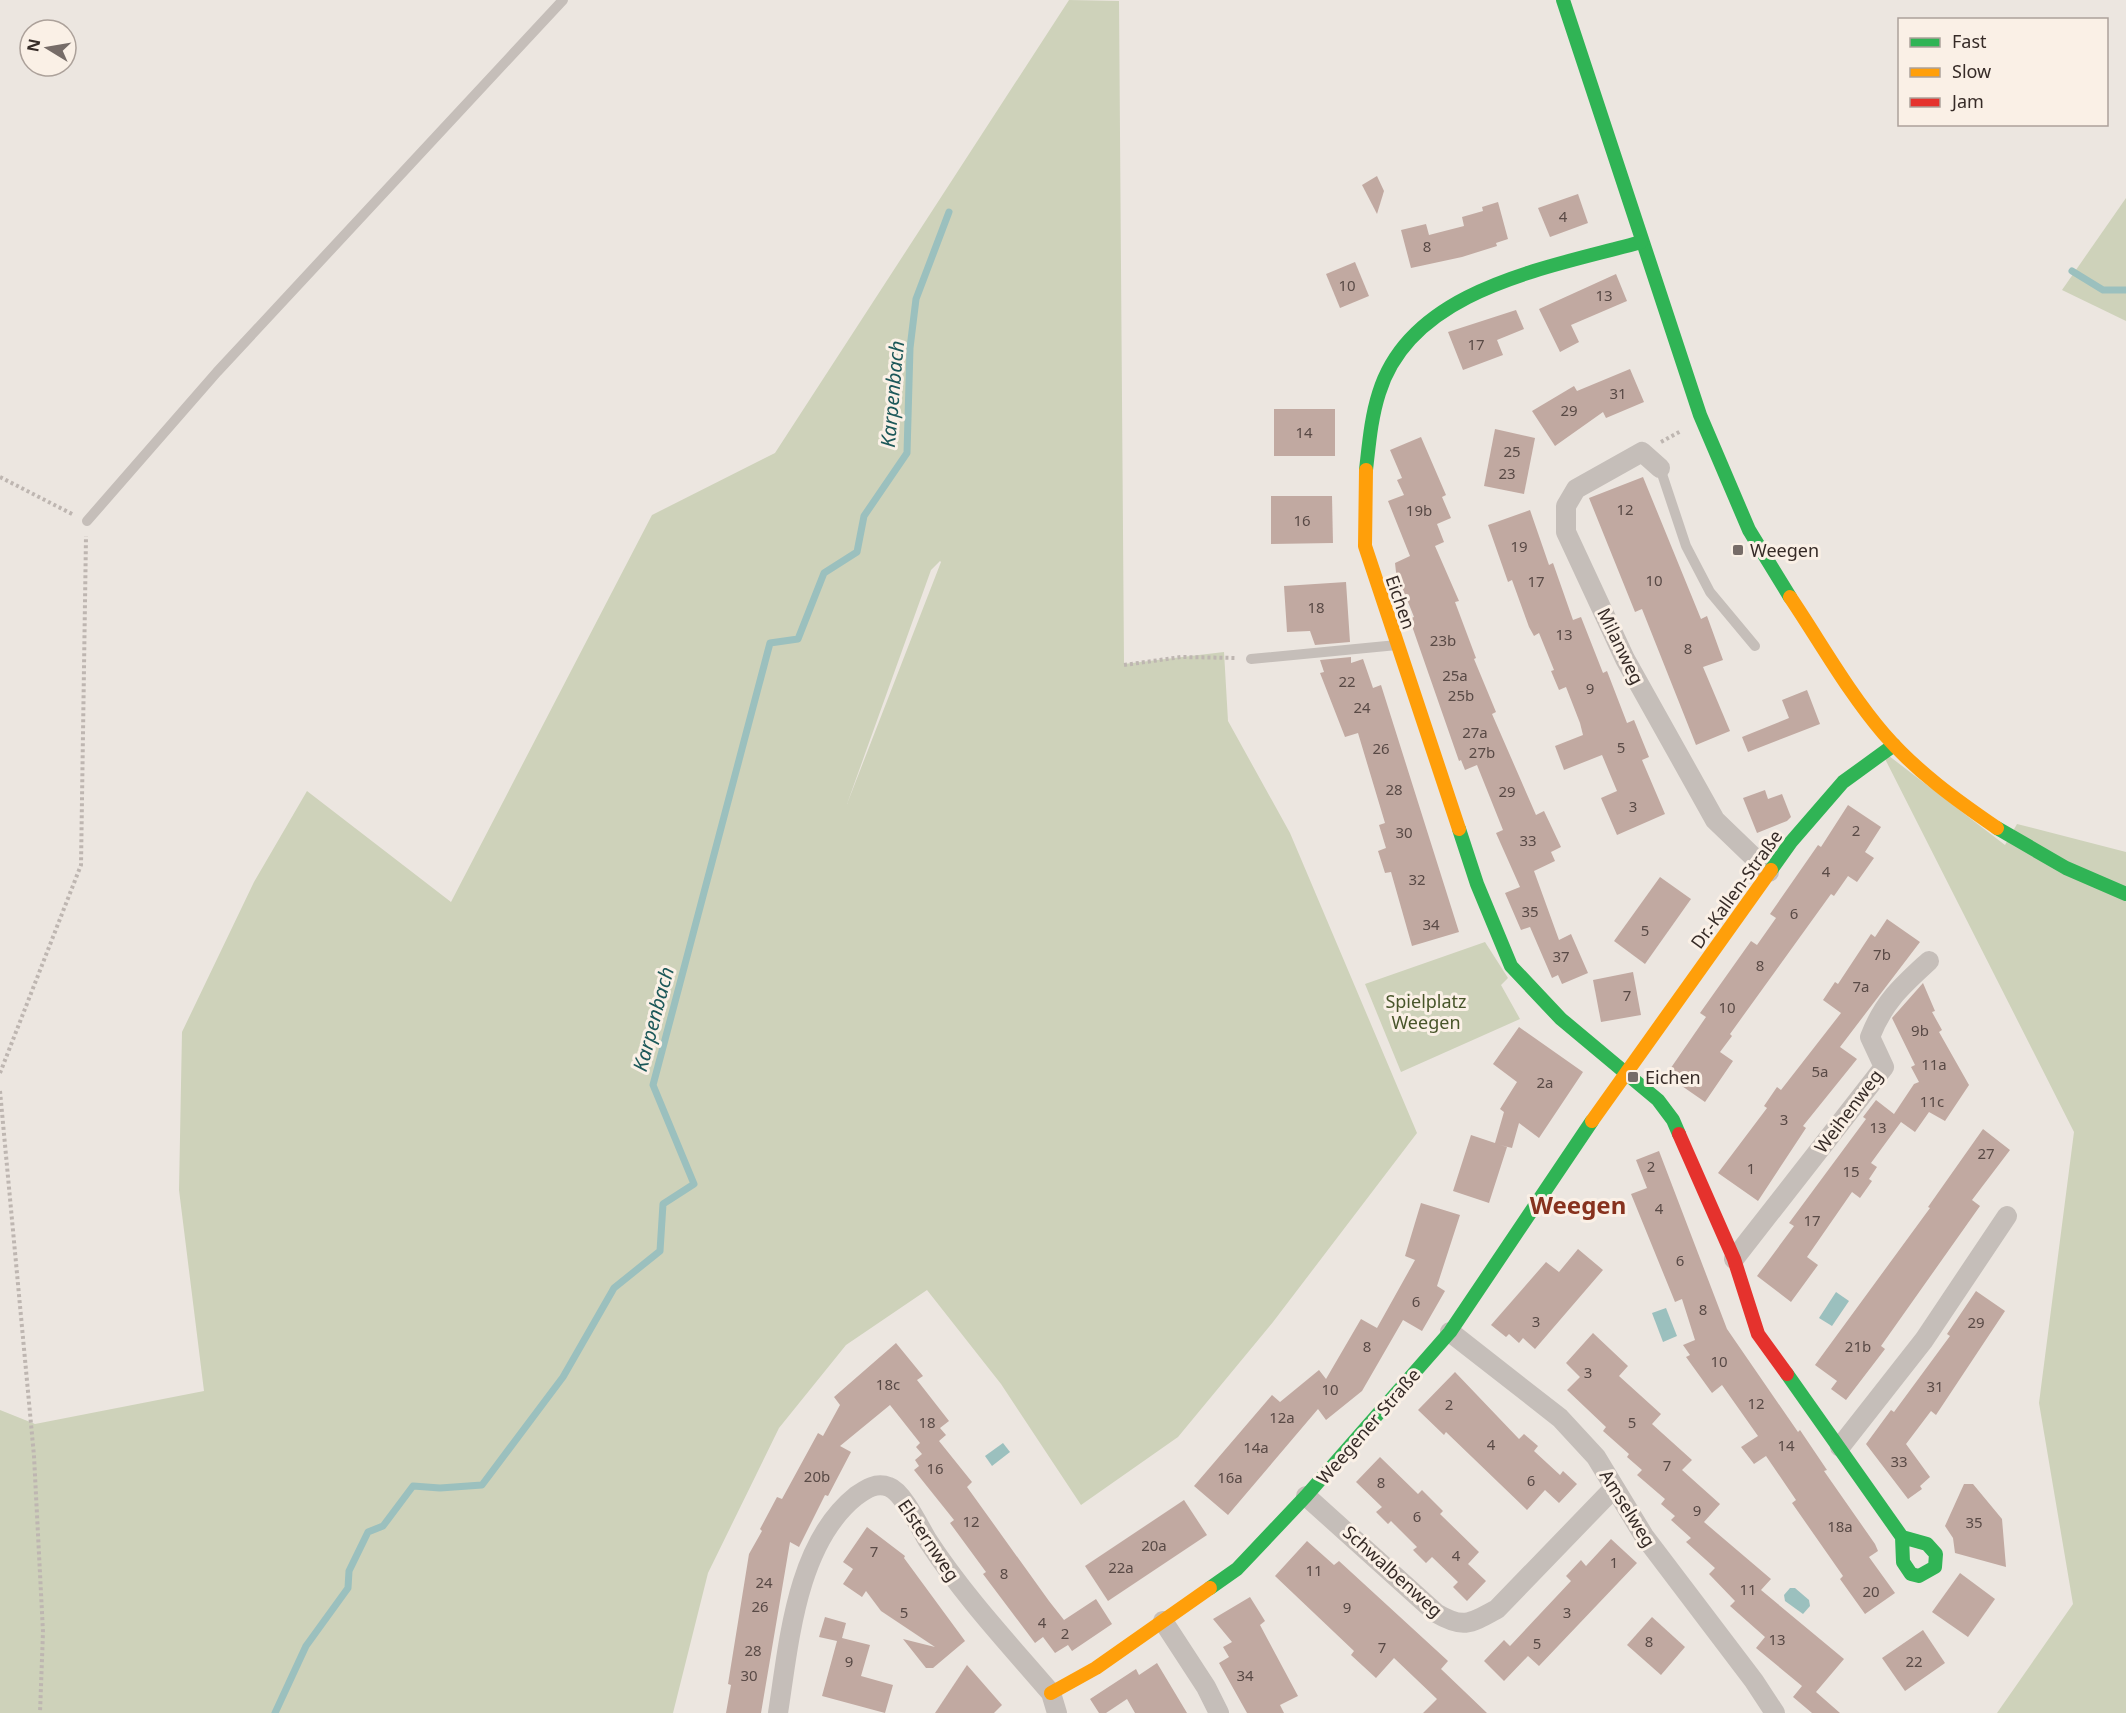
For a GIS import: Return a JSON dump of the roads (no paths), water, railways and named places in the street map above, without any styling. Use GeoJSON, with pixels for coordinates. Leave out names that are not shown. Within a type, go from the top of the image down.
{"type":"FeatureCollection","features":[{"type":"Feature","properties":{"kind":"street"},"geometry":{"type":"LineString","coordinates":[[1563,0],[1674,346],[1701,419],[1756,543],[1843,681],[1894,746],[1963,805],[2095,883],[2126,894]]}},
{"type":"Feature","properties":{"kind":"street","name":"Eichen"},"geometry":{"type":"LineString","coordinates":[[1625,1072],[1561,1019],[1511,966],[1477,884],[1365,546],[1364,486],[1377,401],[1393,361],[1411,336],[1432,318],[1458,301],[1522,276],[1641,242]]}},
{"type":"Feature","properties":{"kind":"street","name":"Milanweg"},"geometry":{"type":"LineString","coordinates":[[1660,468],[1642,452],[1576,489],[1566,506],[1566,532],[1625,659],[1715,820],[1769,873]]}},
{"type":"Feature","properties":{"kind":"street","name":"Dr.-Kallen-Straße"},"geometry":{"type":"LineString","coordinates":[[1625,1072],[1791,842],[1843,782],[1894,746]]}},
{"type":"Feature","properties":{"kind":"street","name":"Weihenweg"},"geometry":{"type":"LineString","coordinates":[[1734,1258],[1884,1067],[1870,1036],[1891,996],[1929,961]]}},
{"type":"Feature","properties":{"kind":"street"},"geometry":{"type":"LineString","coordinates":[[1625,1072],[1658,1100],[1673,1119],[1734,1258],[1758,1334],[1840,1446],[1902,1537]]}},
{"type":"Feature","properties":{"kind":"street","name":"Weegener Straße"},"geometry":{"type":"LineString","coordinates":[[1051,1693],[1096,1668],[1237,1569],[1306,1496],[1450,1332],[1625,1072]]}},
{"type":"Feature","properties":{"kind":"street"},"geometry":{"type":"LineString","coordinates":[[1840,1446],[1924,1340],[2007,1216]]}},
{"type":"Feature","properties":{"kind":"street","name":"Amselweg"},"geometry":{"type":"LineString","coordinates":[[1450,1332],[1560,1418],[1596,1457],[1644,1536],[1754,1681],[1775,1713]]}},
{"type":"Feature","properties":{"kind":"street","name":"Elsternweg"},"geometry":{"type":"LineString","coordinates":[[778,1713],[800,1590],[823,1535],[844,1506],[868,1488],[879,1485],[891,1487],[904,1501],[950,1575],[1051,1693]]}},
{"type":"Feature","properties":{"kind":"street","name":"Schwalbenweg"},"geometry":{"type":"LineString","coordinates":[[1306,1496],[1436,1613],[1454,1623],[1475,1621],[1497,1609],[1614,1488]]}},
{"type":"Feature","properties":{"kind":"street"},"geometry":{"type":"LineString","coordinates":[[1163,1621],[1206,1687],[1219,1713]]}},
{"type":"Feature","properties":{"kind":"street"},"geometry":{"type":"LineString","coordinates":[[1051,1693],[1057,1713]]}},
{"type":"Feature","properties":{"kind":"lane"},"geometry":{"type":"LineString","coordinates":[[87,521],[217,372],[563,0]]}},
{"type":"Feature","properties":{"kind":"lane"},"geometry":{"type":"LineString","coordinates":[[1660,468],[1686,546],[1710,592],[1755,646]]}},
{"type":"Feature","properties":{"kind":"lane"},"geometry":{"type":"LineString","coordinates":[[1251,659],[1397,645]]}},
{"type":"Feature","properties":{"kind":"water"},"geometry":{"type":"Polygon","coordinates":[[[1836,1292],[1849,1301],[1832,1326],[1819,1318],[1836,1292]]]}},
{"type":"Feature","properties":{"kind":"water"},"geometry":{"type":"Polygon","coordinates":[[[1666,1308],[1677,1336],[1663,1342],[1652,1313],[1666,1308]]]}},
{"type":"Feature","properties":{"kind":"water"},"geometry":{"type":"Polygon","coordinates":[[[1003,1443],[1010,1452],[992,1466],[985,1456],[1003,1443]]]}},
{"type":"Feature","properties":{"kind":"water"},"geometry":{"type":"Polygon","coordinates":[[[1790,1588],[1795,1588],[1809,1600],[1810,1606],[1803,1614],[1785,1601],[1784,1595],[1790,1588]]]}},
{"type":"Feature","properties":{"kind":"waterway","name":"Karpenbach"},"geometry":{"type":"LineString","coordinates":[[275,1713],[306,1646],[348,1588],[349,1571],[368,1532],[383,1526],[413,1486],[440,1488],[482,1485],[563,1377],[614,1288],[660,1251],[663,1204],[694,1184],[653,1085],[770,643],[798,639],[824,573],[857,552],[864,516],[907,453],[910,348],[916,299],[949,212]]}},
{"type":"Feature","properties":{"kind":"waterway"},"geometry":{"type":"LineString","coordinates":[[2072,271],[2103,290],[2126,290]]}},
{"type":"Feature","properties":{"kind":"place","name":"Weegen"},"geometry":{"type":"Point","coordinates":[1738,550]}},
{"type":"Feature","properties":{"kind":"place","name":"Eichen"},"geometry":{"type":"Point","coordinates":[1633,1077]}},
{"type":"Feature","properties":{"kind":"district","name":"Weegen"},"geometry":{"type":"Point","coordinates":[1578,1204]}},
{"type":"Feature","properties":{"kind":"park label","name":"Spielplatz Weegen"},"geometry":{"type":"Point","coordinates":[1426,1011]}}]}
